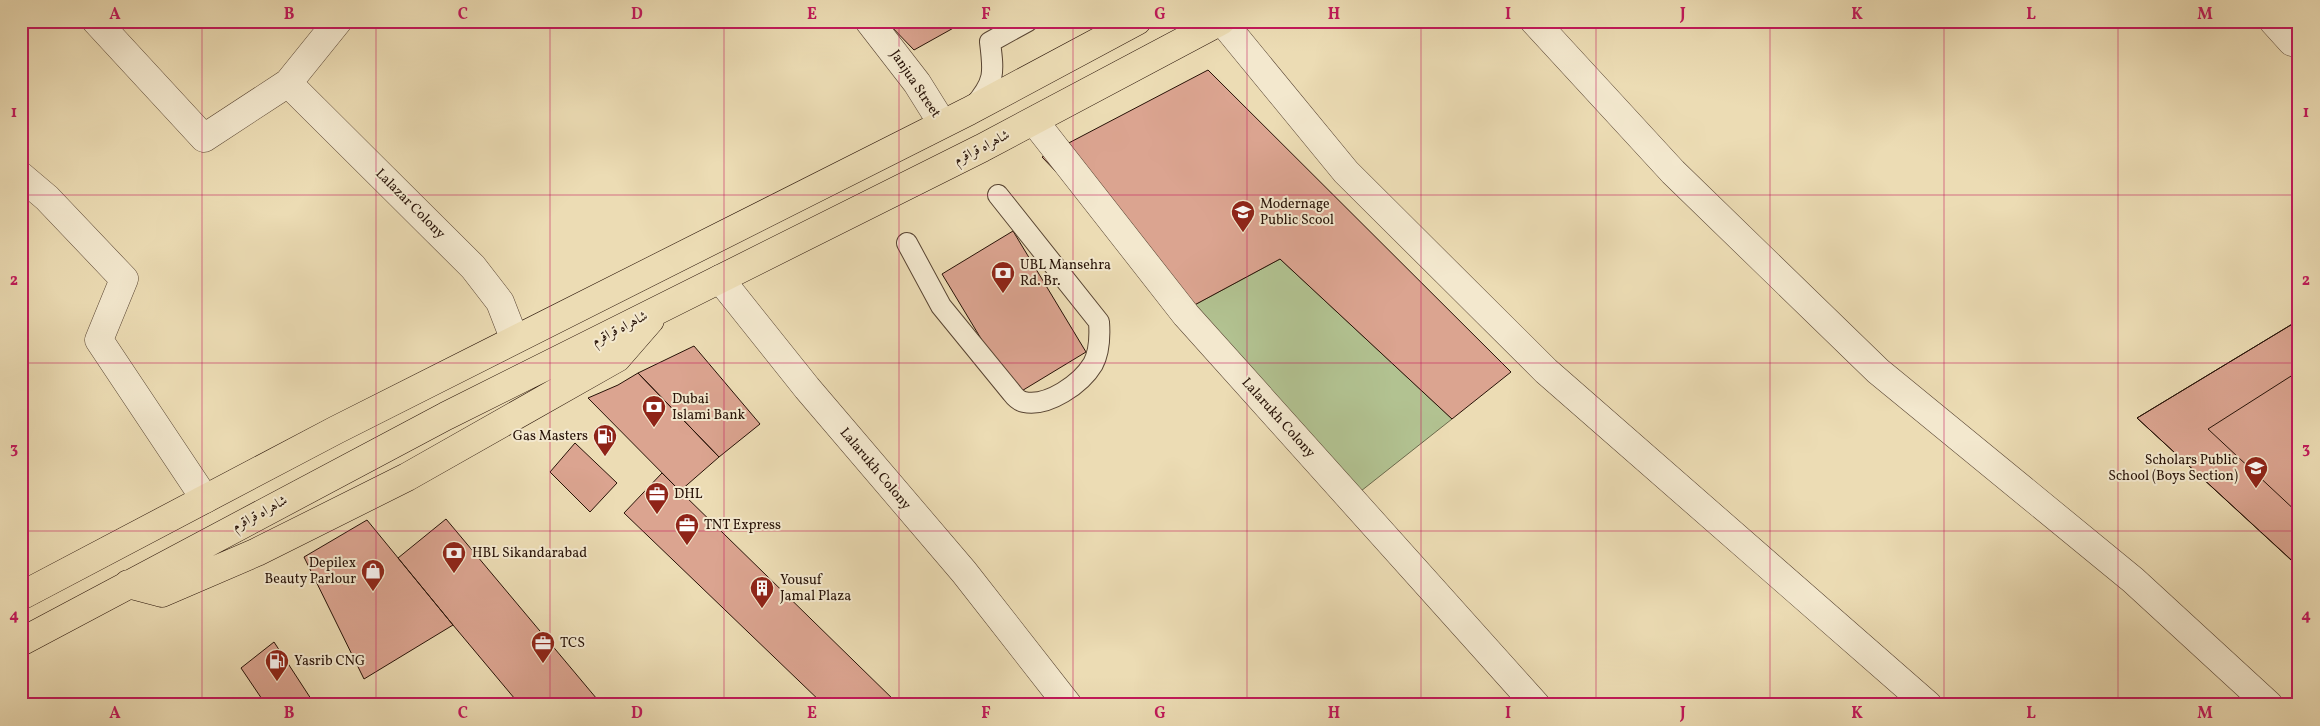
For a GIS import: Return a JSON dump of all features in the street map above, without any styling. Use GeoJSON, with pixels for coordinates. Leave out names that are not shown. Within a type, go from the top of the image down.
{"type":"FeatureCollection","features":[{"type":"Feature","properties":{"kind":"highway"},"geometry":{"type":"LineString","coordinates":[[21,596],[514,338],[969,111],[1137,21]]}},
{"type":"Feature","properties":{"kind":"highway","name":"شاہراہ قراقرم"},"geometry":{"type":"LineString","coordinates":[[21,642],[373,455],[1034,121],[1222,21]]}},
{"type":"Feature","properties":{"kind":"highway"},"geometry":{"type":"LineString","coordinates":[[128,584],[162,594],[257,552],[407,478],[617,358],[657,311]]}},
{"type":"Feature","properties":{"kind":"highway"},"geometry":{"type":"LineString","coordinates":[[360,418],[373,455]]}},
{"type":"Feature","properties":{"kind":"street"},"geometry":{"type":"LineString","coordinates":[[96,21],[204,138],[288,83],[338,21]]}},
{"type":"Feature","properties":{"kind":"street","name":"Janjua Street"},"geometry":{"type":"LineString","coordinates":[[869,21],[917,83],[942,124]]}},
{"type":"Feature","properties":{"kind":"street"},"geometry":{"type":"LineString","coordinates":[[1222,21],[1346,172],[1546,371],[1928,705]]}},
{"type":"Feature","properties":{"kind":"street"},"geometry":{"type":"LineString","coordinates":[[1534,21],[1673,172],[1878,371],[2133,580],[2269,705]]}},
{"type":"Feature","properties":{"kind":"street"},"geometry":{"type":"LineString","coordinates":[[2273,21],[2292,42],[2299,37]]}},
{"type":"Feature","properties":{"kind":"street","name":"Lalazar Colony"},"geometry":{"type":"LineString","coordinates":[[288,83],[473,267],[500,302],[514,338]]}},
{"type":"Feature","properties":{"kind":"street","name":"Lalarukh Colony"},"geometry":{"type":"LineString","coordinates":[[1034,121],[1186,315],[1536,705]]}},
{"type":"Feature","properties":{"kind":"street"},"geometry":{"type":"LineString","coordinates":[[21,176],[47,198],[124,279],[99,340],[206,499]]}},
{"type":"Feature","properties":{"kind":"street","name":"Lalarukh Colony"},"geometry":{"type":"LineString","coordinates":[[720,279],[806,388],[964,572],[1068,705]]}},
{"type":"Feature","properties":{"kind":"lane"},"geometry":{"type":"LineString","coordinates":[[969,111],[986,92],[994,70],[990,42],[1028,21]]}},
{"type":"Feature","properties":{"kind":"lane"},"geometry":{"type":"LineString","coordinates":[[907,243],[940,306],[1012,393],[1022,402],[1036,403],[1057,395],[1077,384],[1093,363],[1100,342],[1099,322],[998,195]]}},
{"type":"Feature","properties":{"kind":"green space"},"geometry":{"type":"Polygon","coordinates":[[[1280,259],[1452,419],[1361,491],[1187,309],[1280,259]]]}},
{"type":"Feature","properties":{"kind":"building"},"geometry":{"type":"Polygon","coordinates":[[[886,21],[966,21],[914,50],[886,21]]]}},
{"type":"Feature","properties":{"kind":"building","name":"Modernage Public Scool"},"geometry":{"type":"Polygon","coordinates":[[[1208,70],[1511,372],[1452,419],[1280,259],[1187,309],[1042,157],[1208,70]]]}},
{"type":"Feature","properties":{"kind":"building","name":"UBL Mansehra Rd. Br."},"geometry":{"type":"Polygon","coordinates":[[[1013,231],[1086,352],[1015,395],[942,274],[1013,231]]]}},
{"type":"Feature","properties":{"kind":"building","name":"Scholars Public School (Boys Section)"},"geometry":{"type":"Polygon","coordinates":[[[2299,320],[2299,567],[2137,418],[2299,320]]]}},
{"type":"Feature","properties":{"kind":"building","name":"Scholars Public School (Boys Section)"},"geometry":{"type":"Polygon","coordinates":[[[2299,320],[2299,371],[2208,429],[2299,514],[2299,554],[2291,560],[2137,418],[2299,320]]]}},
{"type":"Feature","properties":{"kind":"building"},"geometry":{"type":"Polygon","coordinates":[[[694,346],[760,424],[719,457],[638,373],[694,346]]]}},
{"type":"Feature","properties":{"kind":"building","name":"Dubai Islami Bank"},"geometry":{"type":"Polygon","coordinates":[[[638,373],[719,457],[680,491],[588,398],[618,385],[638,373]]]}},
{"type":"Feature","properties":{"kind":"building"},"geometry":{"type":"Polygon","coordinates":[[[575,443],[617,483],[590,512],[550,472],[575,443]]]}},
{"type":"Feature","properties":{"kind":"building","name":"Yousuf Jamal Plaza"},"geometry":{"type":"Polygon","coordinates":[[[662,473],[899,705],[824,705],[624,513],[662,473]]]}},
{"type":"Feature","properties":{"kind":"building"},"geometry":{"type":"Polygon","coordinates":[[[446,519],[602,705],[520,705],[398,558],[446,519]]]}},
{"type":"Feature","properties":{"kind":"building","name":"Depilex Beauty Parlour"},"geometry":{"type":"Polygon","coordinates":[[[367,520],[453,625],[364,679],[304,557],[367,520]]]}},
{"type":"Feature","properties":{"kind":"building"},"geometry":{"type":"Polygon","coordinates":[[[274,642],[315,705],[266,705],[241,668],[274,642]]]}},
{"type":"Feature","properties":{"kind":"place","name":"Modernage Public Scool"},"geometry":{"type":"Point","coordinates":[1243,233]}},
{"type":"Feature","properties":{"kind":"place","name":"UBL Mansehra Rd. Br."},"geometry":{"type":"Point","coordinates":[1003,294]}},
{"type":"Feature","properties":{"kind":"place","name":"Dubai Islami Bank"},"geometry":{"type":"Point","coordinates":[654,428]}},
{"type":"Feature","properties":{"kind":"place","name":"Gas Masters"},"geometry":{"type":"Point","coordinates":[605,457]}},
{"type":"Feature","properties":{"kind":"place","name":"Scholars Public School (Boys Section)"},"geometry":{"type":"Point","coordinates":[2256,489]}},
{"type":"Feature","properties":{"kind":"place","name":"DHL"},"geometry":{"type":"Point","coordinates":[657,515]}},
{"type":"Feature","properties":{"kind":"place","name":"TNT Express"},"geometry":{"type":"Point","coordinates":[687,546]}},
{"type":"Feature","properties":{"kind":"place","name":"HBL Sikandarabad"},"geometry":{"type":"Point","coordinates":[454,574]}},
{"type":"Feature","properties":{"kind":"place","name":"Depilex Beauty Parlour"},"geometry":{"type":"Point","coordinates":[373,592]}},
{"type":"Feature","properties":{"kind":"place","name":"Yousuf Jamal Plaza"},"geometry":{"type":"Point","coordinates":[762,609]}},
{"type":"Feature","properties":{"kind":"place","name":"TCS"},"geometry":{"type":"Point","coordinates":[543,664]}},
{"type":"Feature","properties":{"kind":"place","name":"Yasrib CNG"},"geometry":{"type":"Point","coordinates":[277,682]}}]}
